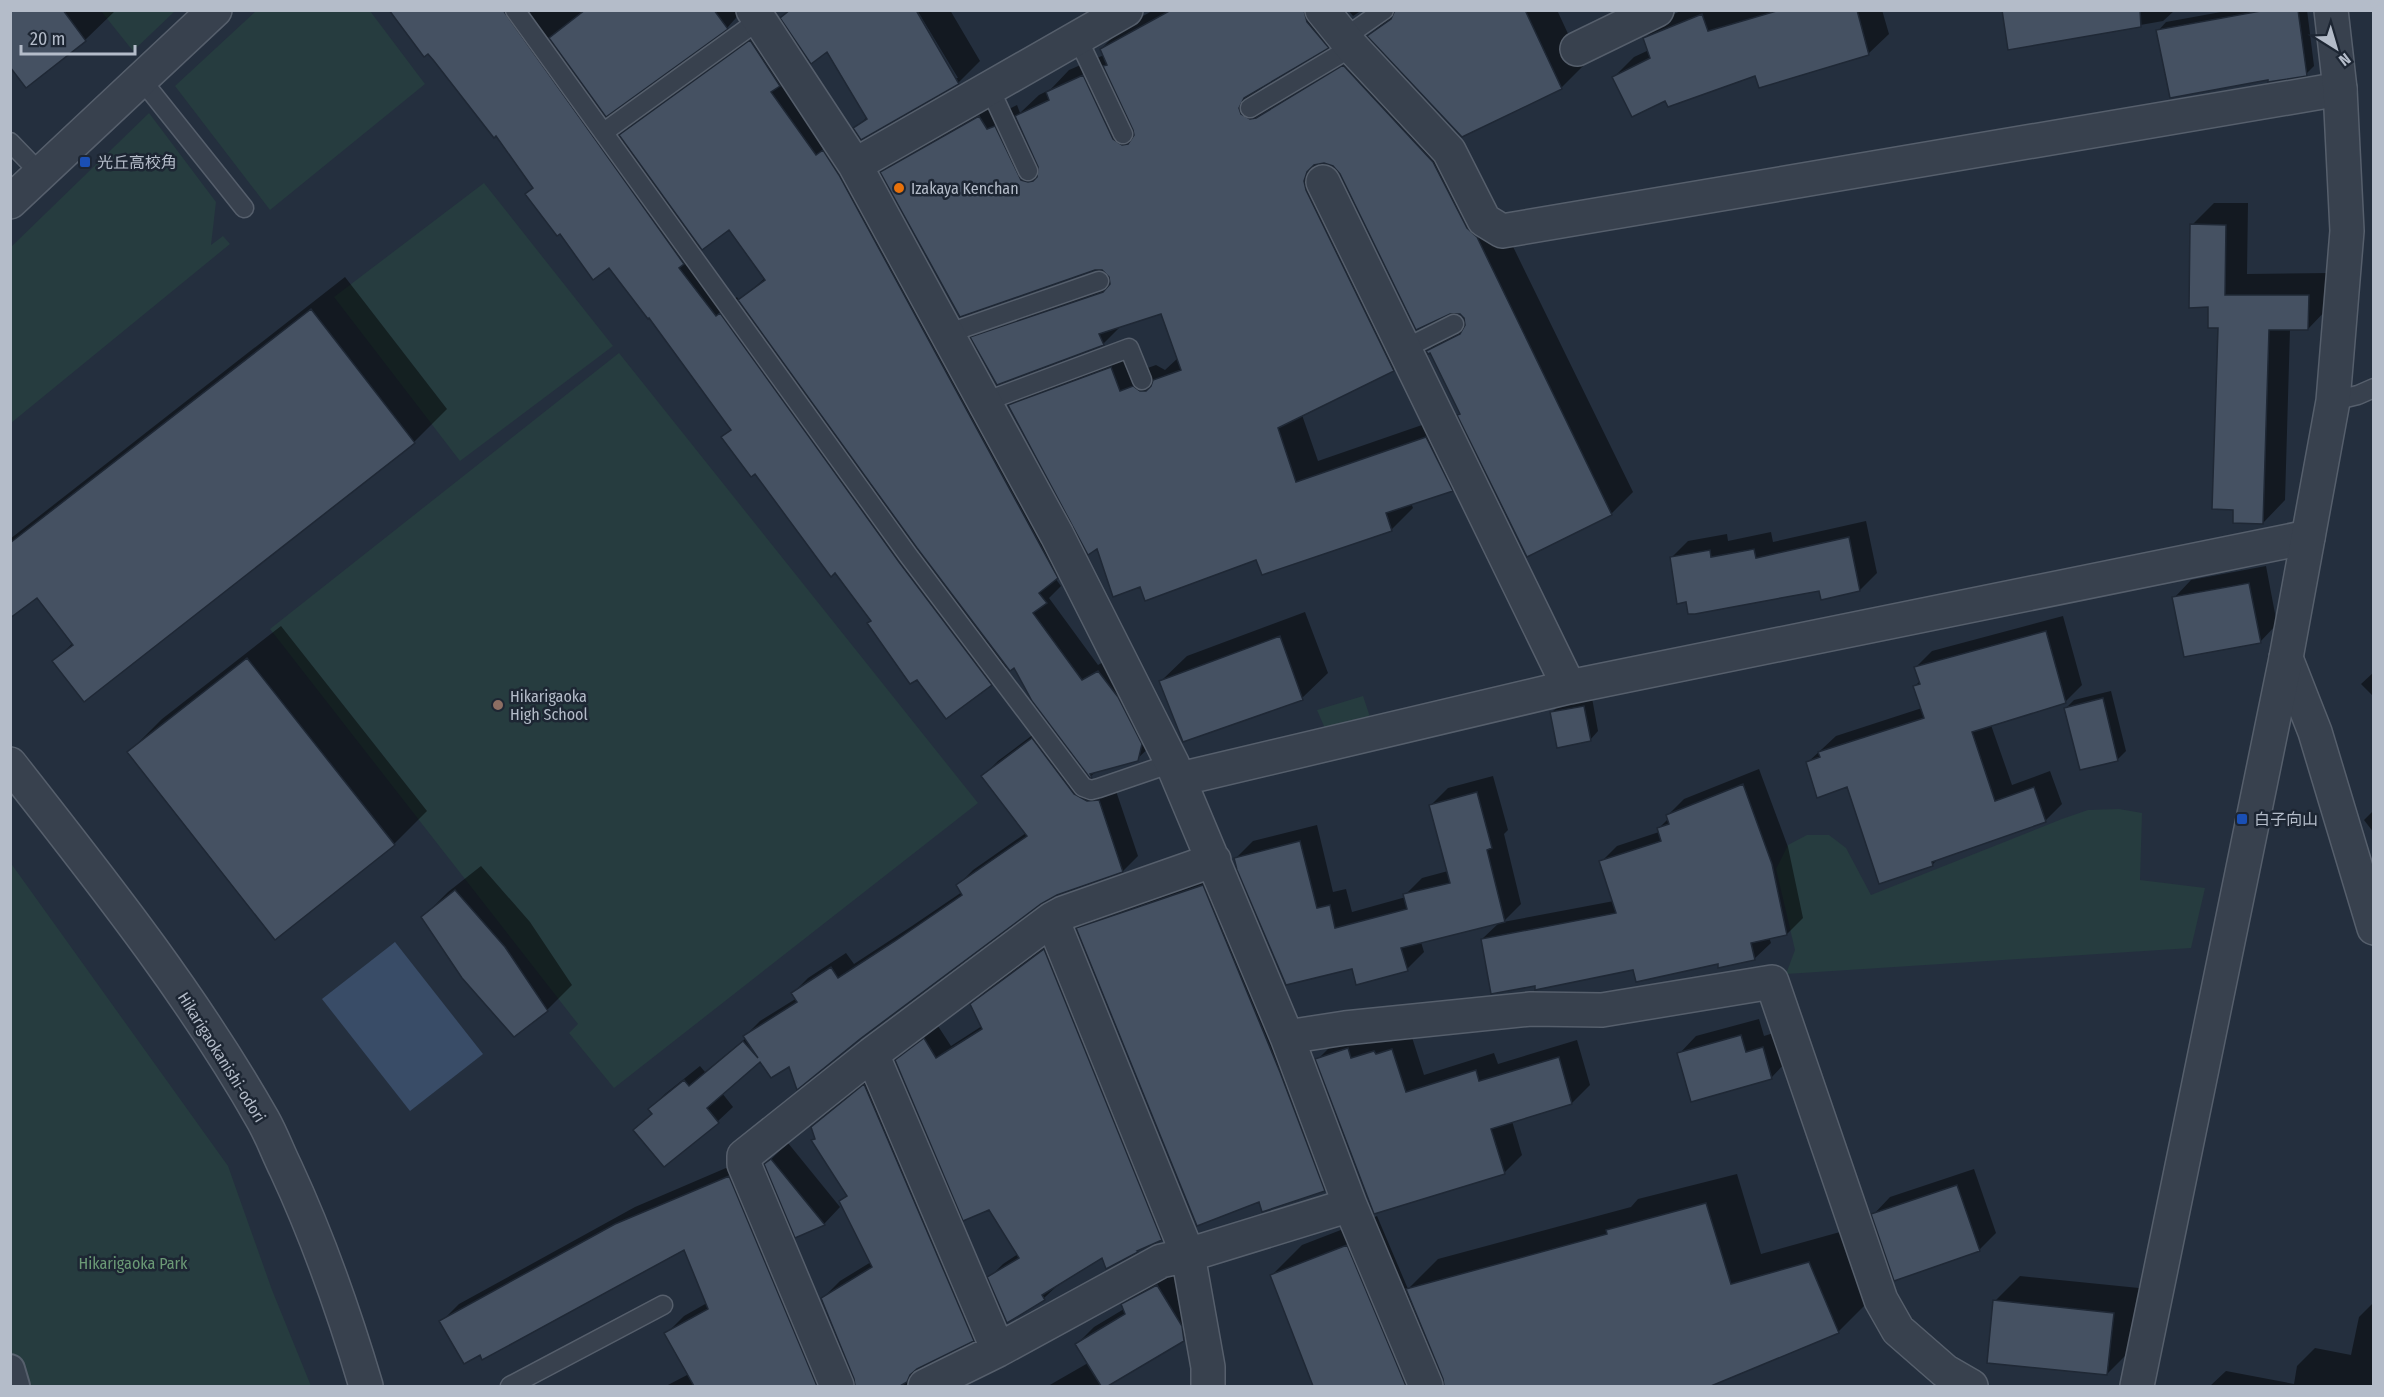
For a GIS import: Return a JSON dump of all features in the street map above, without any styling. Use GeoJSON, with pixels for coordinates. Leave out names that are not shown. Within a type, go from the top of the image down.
{"type":"FeatureCollection","features":[{"type":"Feature","properties":{"kind":"street"},"geometry":{"type":"LineString","coordinates":[[10,202],[215,10]]}},
{"type":"Feature","properties":{"kind":"street"},"geometry":{"type":"LineString","coordinates":[[855,165],[1126,10]]}},
{"type":"Feature","properties":{"kind":"street"},"geometry":{"type":"LineString","coordinates":[[1322,10],[1348,43],[1449,151],[1484,220],[1502,231],[2340,89]]}},
{"type":"Feature","properties":{"kind":"street"},"geometry":{"type":"LineString","coordinates":[[1577,49],[1658,10]]}},
{"type":"Feature","properties":{"kind":"street"},"geometry":{"type":"LineString","coordinates":[[2137,1386],[2286,658],[2333,401],[2347,231],[2340,89],[2331,10]]}},
{"type":"Feature","properties":{"kind":"street"},"geometry":{"type":"LineString","coordinates":[[756,15],[855,165],[1056,535],[1176,771],[1287,1037],[1350,1205],[1426,1386]]}},
{"type":"Feature","properties":{"kind":"street"},"geometry":{"type":"LineString","coordinates":[[1323,182],[1569,687]]}},
{"type":"Feature","properties":{"kind":"street"},"geometry":{"type":"LineString","coordinates":[[1176,771],[1569,687],[2308,537]]}},
{"type":"Feature","properties":{"kind":"street"},"geometry":{"type":"LineString","coordinates":[[2286,658],[2315,732],[2373,928]]}},
{"type":"Feature","properties":{"kind":"street","name":"Hikarigaokanishi-odori"},"geometry":{"type":"LineString","coordinates":[[10,764],[125,912],[172,977],[205,1024],[264,1122],[310,1220],[342,1307],[366,1386]]}},
{"type":"Feature","properties":{"kind":"street"},"geometry":{"type":"LineString","coordinates":[[837,1386],[744,1164],[744,1156],[872,1054],[1052,919],[1063,913],[1214,860]]}},
{"type":"Feature","properties":{"kind":"street"},"geometry":{"type":"LineString","coordinates":[[1052,919],[1188,1255],[1208,1367],[1208,1386]]}},
{"type":"Feature","properties":{"kind":"street"},"geometry":{"type":"LineString","coordinates":[[1287,1037],[1345,1028],[1531,1009],[1602,1010],[1772,982],[1881,1300],[1898,1330],[1945,1371],[1971,1386]]}},
{"type":"Feature","properties":{"kind":"street"},"geometry":{"type":"LineString","coordinates":[[872,1054],[998,1350]]}},
{"type":"Feature","properties":{"kind":"street"},"geometry":{"type":"LineString","coordinates":[[925,1386],[998,1350],[1161,1261],[1188,1255],[1350,1205]]}},
{"type":"Feature","properties":{"kind":"street"},"geometry":{"type":"LineString","coordinates":[[10,1369],[15,1386]]}},
{"type":"Feature","properties":{"kind":"lane"},"geometry":{"type":"LineString","coordinates":[[515,10],[908,555],[1083,787],[1091,790],[1099,789],[1176,771]]}},
{"type":"Feature","properties":{"kind":"lane"},"geometry":{"type":"LineString","coordinates":[[1250,108],[1348,43],[1384,10]]}},
{"type":"Feature","properties":{"kind":"lane"},"geometry":{"type":"LineString","coordinates":[[604,132],[756,15]]}},
{"type":"Feature","properties":{"kind":"lane"},"geometry":{"type":"LineString","coordinates":[[1078,39],[1123,134]]}},
{"type":"Feature","properties":{"kind":"lane"},"geometry":{"type":"LineString","coordinates":[[141,79],[244,208]]}},
{"type":"Feature","properties":{"kind":"lane"},"geometry":{"type":"LineString","coordinates":[[990,89],[1028,171]]}},
{"type":"Feature","properties":{"kind":"lane"},"geometry":{"type":"LineString","coordinates":[[10,142],[40,173]]}},
{"type":"Feature","properties":{"kind":"lane"},"geometry":{"type":"LineString","coordinates":[[946,334],[1099,281]]}},
{"type":"Feature","properties":{"kind":"lane"},"geometry":{"type":"LineString","coordinates":[[1404,350],[1454,324]]}},
{"type":"Feature","properties":{"kind":"lane"},"geometry":{"type":"LineString","coordinates":[[984,402],[1129,348],[1142,380]]}},
{"type":"Feature","properties":{"kind":"lane"},"geometry":{"type":"LineString","coordinates":[[2333,401],[2358,395],[2373,388]]}},
{"type":"Feature","properties":{"kind":"lane"},"geometry":{"type":"LineString","coordinates":[[510,1386],[663,1305]]}},
{"type":"Feature","properties":{"kind":"green space"},"geometry":{"type":"Polygon","coordinates":[[[101,11],[175,11],[133,51],[101,11]]]}},
{"type":"Feature","properties":{"kind":"green space"},"geometry":{"type":"Polygon","coordinates":[[[256,11],[370,11],[425,84],[270,210],[175,86],[256,11]]]}},
{"type":"Feature","properties":{"kind":"green space"},"geometry":{"type":"Polygon","coordinates":[[[149,113],[216,202],[211,245],[223,236],[230,244],[11,423],[11,247],[149,113]]]}},
{"type":"Feature","properties":{"kind":"green space"},"geometry":{"type":"Polygon","coordinates":[[[484,183],[613,346],[460,461],[334,297],[484,183]]]}},
{"type":"Feature","properties":{"kind":"green space"},"geometry":{"type":"Polygon","coordinates":[[[619,353],[978,803],[614,1088],[569,1033],[578,1024],[270,629],[619,353]]]}},
{"type":"Feature","properties":{"kind":"green space"},"geometry":{"type":"Polygon","coordinates":[[[1363,696],[1372,723],[1327,733],[1317,710],[1363,696]]]}},
{"type":"Feature","properties":{"kind":"green space"},"geometry":{"type":"Polygon","coordinates":[[[2119,809],[2142,813],[2140,880],[2205,888],[2191,948],[1786,974],[1795,950],[1776,869],[1788,845],[1807,835],[1829,835],[1846,848],[1871,895],[2062,819],[2088,810],[2119,809]]]}},
{"type":"Feature","properties":{"kind":"green space","name":"Hikarigaoka Park"},"geometry":{"type":"Polygon","coordinates":[[[10,862],[228,1166],[272,1290],[311,1386],[11,1386],[10,862]]]}},
{"type":"Feature","properties":{"kind":"water"},"geometry":{"type":"Polygon","coordinates":[[[395,942],[483,1054],[410,1111],[322,999],[395,942]]]}},
{"type":"Feature","properties":{"kind":"building"},"geometry":{"type":"Polygon","coordinates":[[[10,10],[63,10],[86,41],[26,88],[10,67],[10,10]]]}},
{"type":"Feature","properties":{"kind":"building"},"geometry":{"type":"Polygon","coordinates":[[[389,10],[503,10],[684,264],[679,268],[716,316],[720,313],[899,562],[992,685],[946,719],[917,680],[910,684],[867,623],[871,621],[835,573],[831,577],[755,474],[751,477],[721,437],[731,430],[649,318],[609,268],[593,280],[560,234],[557,236],[525,194],[533,188],[496,136],[494,138],[428,54],[424,57],[389,10]]]}},
{"type":"Feature","properties":{"kind":"building"},"geometry":{"type":"Polygon","coordinates":[[[585,10],[714,10],[728,29],[606,117],[549,38],[585,10]]]}},
{"type":"Feature","properties":{"kind":"building"},"geometry":{"type":"Polygon","coordinates":[[[790,10],[916,10],[959,84],[861,140],[853,128],[867,119],[827,52],[811,64],[780,18],[790,10]]]}},
{"type":"Feature","properties":{"kind":"building"},"geometry":{"type":"Polygon","coordinates":[[[1171,10],[1304,10],[1307,22],[1329,48],[1244,98],[1239,108],[1241,114],[1250,119],[1256,118],[1343,65],[1433,162],[1467,228],[1477,237],[1612,515],[1527,557],[1457,415],[1460,414],[1430,353],[1426,351],[1460,334],[1465,325],[1464,318],[1460,314],[1450,314],[1416,330],[1340,174],[1333,166],[1324,163],[1314,165],[1307,172],[1304,181],[1306,190],[1394,371],[1278,428],[1296,482],[1426,437],[1453,491],[1386,513],[1392,531],[1262,575],[1256,560],[1145,601],[1140,587],[1113,597],[1097,549],[1088,555],[1008,405],[1111,367],[1120,391],[1133,386],[1140,391],[1146,391],[1153,380],[1181,370],[1161,314],[1099,334],[1104,345],[997,385],[970,337],[1103,292],[1110,284],[1109,277],[1102,270],[1095,270],[960,317],[880,172],[979,116],[987,129],[995,126],[1021,180],[1033,181],[1037,177],[1038,167],[1015,116],[1049,100],[1046,92],[1083,75],[1113,139],[1122,145],[1128,144],[1134,135],[1133,130],[1103,66],[1107,65],[1100,49],[1171,10]]]}},
{"type":"Feature","properties":{"kind":"building"},"geometry":{"type":"Polygon","coordinates":[[[1395,10],[1525,10],[1562,89],[1462,137],[1367,36],[1391,19],[1395,10]]]}},
{"type":"Feature","properties":{"kind":"building"},"geometry":{"type":"Polygon","coordinates":[[[1780,10],[1857,10],[1869,55],[1759,88],[1755,76],[1668,107],[1665,101],[1632,117],[1612,77],[1650,58],[1643,38],[1702,14],[1708,31],[1780,10]]]}},
{"type":"Feature","properties":{"kind":"building"},"geometry":{"type":"Polygon","coordinates":[[[2002,10],[2140,10],[2141,27],[2008,50],[2002,10]]]}},
{"type":"Feature","properties":{"kind":"building"},"geometry":{"type":"Polygon","coordinates":[[[2266,10],[2298,10],[2307,76],[2268,82],[2268,80],[2170,98],[2156,30],[2266,10]]]}},
{"type":"Feature","properties":{"kind":"building"},"geometry":{"type":"Polygon","coordinates":[[[750,40],[780,86],[771,92],[816,155],[823,150],[839,175],[1058,578],[1039,593],[1047,603],[1033,613],[1082,680],[1098,671],[1118,697],[1142,744],[1138,761],[1090,774],[1092,778],[1090,778],[1032,701],[1014,668],[1010,671],[917,548],[738,300],[765,280],[729,230],[702,250],[619,135],[750,40]]]}},
{"type":"Feature","properties":{"kind":"building"},"geometry":{"type":"Polygon","coordinates":[[[2190,224],[2226,225],[2225,295],[2309,295],[2308,330],[2269,330],[2263,524],[2233,523],[2233,510],[2212,509],[2218,328],[2208,328],[2208,307],[2189,308],[2190,224]]]}},
{"type":"Feature","properties":{"kind":"building"},"geometry":{"type":"Polygon","coordinates":[[[311,309],[415,443],[84,702],[52,661],[73,645],[37,598],[10,618],[10,543],[311,309]]]}},
{"type":"Feature","properties":{"kind":"building"},"geometry":{"type":"Polygon","coordinates":[[[1849,537],[1860,591],[1821,600],[1819,591],[1695,614],[1688,614],[1686,602],[1677,604],[1670,557],[1710,550],[1711,557],[1754,549],[1756,558],[1849,537]]]}},
{"type":"Feature","properties":{"kind":"building"},"geometry":{"type":"Polygon","coordinates":[[[2249,583],[2261,643],[2184,657],[2172,597],[2249,583]]]}},
{"type":"Feature","properties":{"kind":"building"},"geometry":{"type":"Polygon","coordinates":[[[2046,631],[2066,703],[1972,732],[1995,801],[2034,787],[2046,822],[1932,862],[1933,866],[1879,884],[1847,787],[1817,798],[1806,762],[1820,757],[1818,752],[1924,718],[1913,686],[1920,684],[1914,667],[2046,631]]]}},
{"type":"Feature","properties":{"kind":"building"},"geometry":{"type":"Polygon","coordinates":[[[1280,636],[1303,700],[1183,742],[1159,681],[1280,636]]]}},
{"type":"Feature","properties":{"kind":"building"},"geometry":{"type":"Polygon","coordinates":[[[247,658],[395,845],[275,940],[127,752],[247,658]]]}},
{"type":"Feature","properties":{"kind":"building"},"geometry":{"type":"Polygon","coordinates":[[[2103,698],[2118,761],[2080,770],[2064,708],[2103,698]]]}},
{"type":"Feature","properties":{"kind":"building"},"geometry":{"type":"Polygon","coordinates":[[[1584,706],[1591,741],[1557,748],[1550,712],[1584,706]]]}},
{"type":"Feature","properties":{"kind":"building"},"geometry":{"type":"Polygon","coordinates":[[[1032,738],[1074,794],[1087,801],[1099,800],[1123,872],[1057,895],[1041,904],[860,1039],[797,1090],[789,1067],[771,1078],[760,1062],[707,1108],[719,1123],[664,1167],[633,1130],[652,1114],[648,1109],[684,1080],[689,1086],[743,1041],[758,1058],[743,1036],[797,1002],[791,993],[831,967],[838,978],[895,941],[962,895],[956,885],[1027,836],[981,776],[1032,738]]]}},
{"type":"Feature","properties":{"kind":"building"},"geometry":{"type":"Polygon","coordinates":[[[1743,784],[1772,864],[1787,935],[1751,943],[1755,960],[1718,968],[1718,964],[1636,982],[1633,970],[1535,990],[1535,986],[1491,994],[1481,939],[1616,913],[1599,861],[1661,841],[1657,828],[1669,824],[1666,815],[1743,784]]]}},
{"type":"Feature","properties":{"kind":"building"},"geometry":{"type":"Polygon","coordinates":[[[1477,792],[1492,848],[1487,850],[1505,922],[1401,948],[1408,971],[1356,985],[1352,969],[1286,985],[1234,858],[1300,841],[1317,908],[1330,905],[1335,928],[1407,909],[1403,894],[1450,883],[1429,805],[1477,792]]]}},
{"type":"Feature","properties":{"kind":"building"},"geometry":{"type":"Polygon","coordinates":[[[1203,885],[1280,1072],[1325,1191],[1262,1212],[1259,1202],[1197,1226],[1076,928],[1203,885]]]}},
{"type":"Feature","properties":{"kind":"building"},"geometry":{"type":"Polygon","coordinates":[[[455,890],[505,947],[548,1011],[514,1037],[462,978],[421,917],[455,890]]]}},
{"type":"Feature","properties":{"kind":"building"},"geometry":{"type":"Polygon","coordinates":[[[1044,949],[1162,1240],[1106,1269],[1102,1258],[1042,1295],[1045,1300],[1007,1323],[987,1277],[1019,1258],[989,1210],[963,1221],[895,1060],[924,1038],[936,1058],[982,1029],[970,1004],[1044,949]]]}},
{"type":"Feature","properties":{"kind":"building"},"geometry":{"type":"Polygon","coordinates":[[[1741,1035],[1746,1052],[1763,1047],[1772,1079],[1691,1102],[1677,1053],[1741,1035]]]}},
{"type":"Feature","properties":{"kind":"building"},"geometry":{"type":"Polygon","coordinates":[[[1348,1048],[1351,1058],[1374,1051],[1376,1054],[1392,1049],[1406,1092],[1476,1070],[1479,1081],[1559,1057],[1572,1104],[1491,1129],[1505,1174],[1374,1214],[1315,1059],[1348,1048]]]}},
{"type":"Feature","properties":{"kind":"building"},"geometry":{"type":"Polygon","coordinates":[[[864,1084],[974,1341],[917,1369],[910,1375],[907,1382],[900,1386],[855,1386],[821,1298],[872,1267],[839,1201],[847,1196],[811,1140],[815,1139],[811,1127],[864,1084]]]}},
{"type":"Feature","properties":{"kind":"building"},"geometry":{"type":"Polygon","coordinates":[[[771,1159],[825,1225],[795,1238],[764,1164],[771,1159]]]}},
{"type":"Feature","properties":{"kind":"building"},"geometry":{"type":"Polygon","coordinates":[[[729,1176],[817,1386],[694,1386],[664,1333],[708,1309],[684,1250],[482,1360],[480,1355],[464,1364],[439,1321],[615,1224],[729,1176]]]}},
{"type":"Feature","properties":{"kind":"building"},"geometry":{"type":"Polygon","coordinates":[[[1957,1185],[1980,1251],[1894,1281],[1871,1214],[1957,1185]]]}},
{"type":"Feature","properties":{"kind":"building"},"geometry":{"type":"Polygon","coordinates":[[[1706,1203],[1731,1284],[1809,1262],[1839,1333],[1711,1386],[1444,1386],[1406,1289],[1607,1234],[1606,1230],[1706,1203]]]}},
{"type":"Feature","properties":{"kind":"building"},"geometry":{"type":"Polygon","coordinates":[[[1347,1245],[1406,1386],[1313,1386],[1270,1275],[1347,1245]]]}},
{"type":"Feature","properties":{"kind":"building"},"geometry":{"type":"Polygon","coordinates":[[[1157,1285],[1182,1326],[1184,1341],[1108,1386],[1101,1386],[1075,1344],[1125,1314],[1121,1304],[1157,1285]]]}},
{"type":"Feature","properties":{"kind":"building"},"geometry":{"type":"Polygon","coordinates":[[[1993,1300],[2114,1313],[2107,1375],[1987,1363],[1993,1300]]]}},
{"type":"Feature","properties":{"kind":"place","name":"光丘高校角"},"geometry":{"type":"Point","coordinates":[85,162]}},
{"type":"Feature","properties":{"kind":"place","name":"Izakaya Kenchan"},"geometry":{"type":"Point","coordinates":[899,188]}},
{"type":"Feature","properties":{"kind":"place","name":"Hikarigaoka High School"},"geometry":{"type":"Point","coordinates":[498,705]}},
{"type":"Feature","properties":{"kind":"place","name":"白子向山"},"geometry":{"type":"Point","coordinates":[2242,819]}}]}
